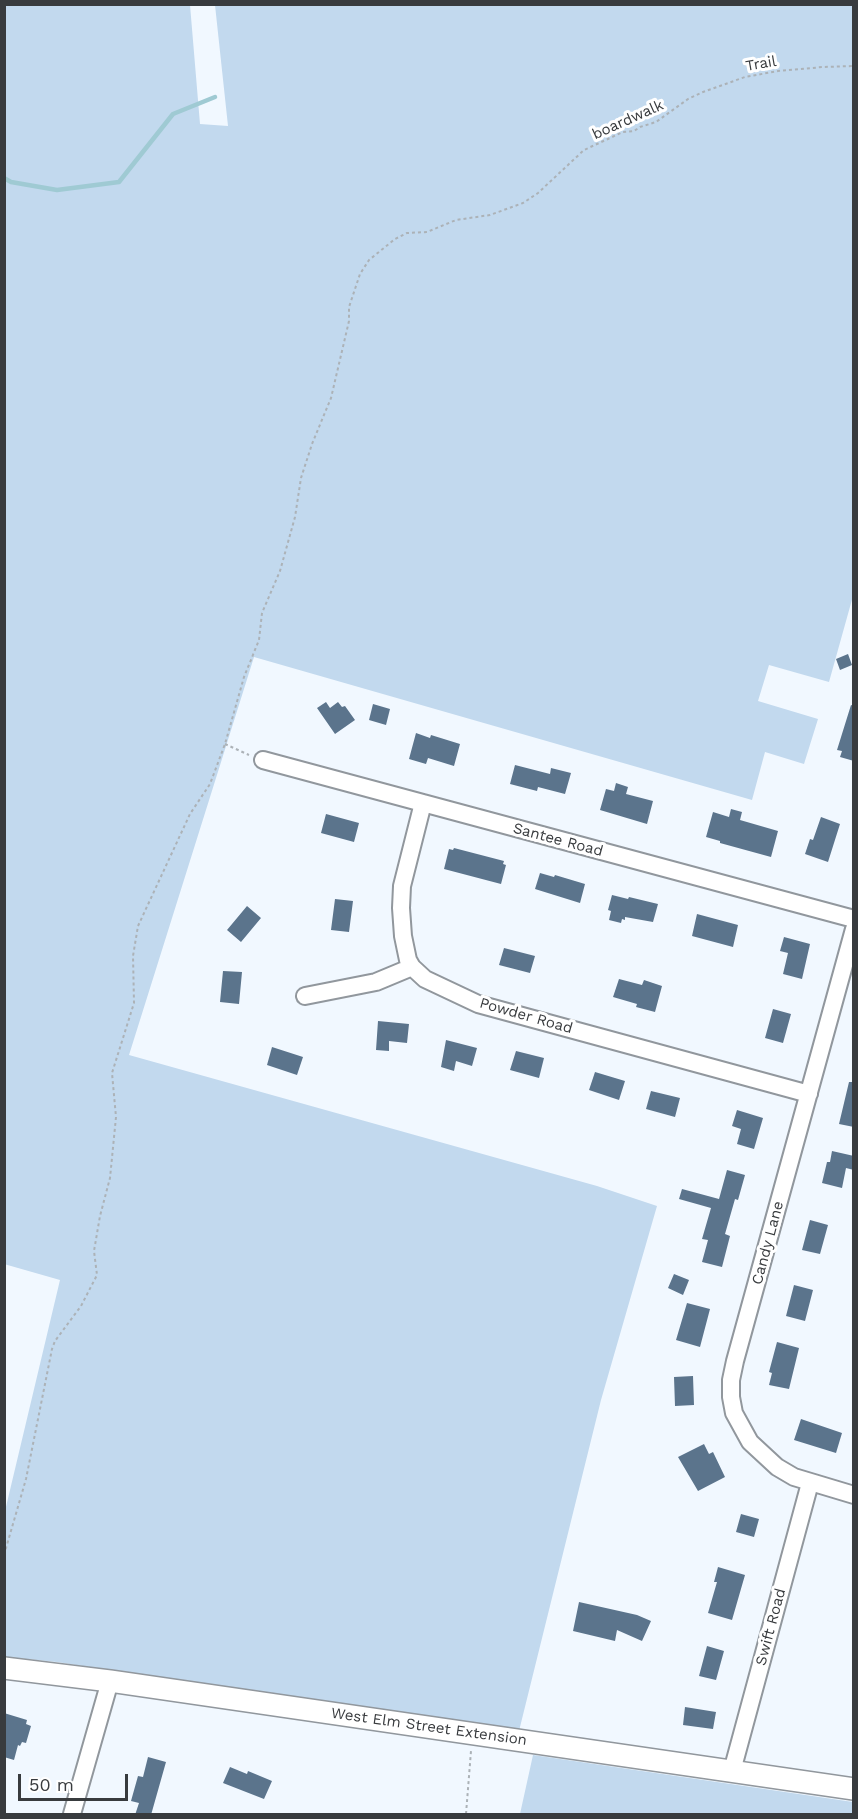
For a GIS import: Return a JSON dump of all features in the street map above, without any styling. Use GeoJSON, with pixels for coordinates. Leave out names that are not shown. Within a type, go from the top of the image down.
{"type":"FeatureCollection","features":[{"type":"Feature","properties":{"kind":"street","name":"Santee Road"},"geometry":{"type":"LineString","coordinates":[[263,760],[854,919]]}},
{"type":"Feature","properties":{"kind":"street"},"geometry":{"type":"LineString","coordinates":[[305,996],[375,982],[412,967],[403,936],[401,897],[423,803]]}},
{"type":"Feature","properties":{"kind":"street","name":"Candy Lane"},"geometry":{"type":"LineString","coordinates":[[854,929],[731,1380],[734,1413],[750,1442],[777,1467],[794,1477],[854,1495]]}},
{"type":"Feature","properties":{"kind":"street","name":"Powder Road"},"geometry":{"type":"LineString","coordinates":[[412,967],[437,986],[478,1004],[809,1094]]}},
{"type":"Feature","properties":{"kind":"street","name":"Swift Road"},"geometry":{"type":"LineString","coordinates":[[732,1772],[810,1483]]}},
{"type":"Feature","properties":{"kind":"street","name":"West Elm Street Extension"},"geometry":{"type":"LineString","coordinates":[[4,1668],[110,1681],[854,1789]]}},
{"type":"Feature","properties":{"kind":"street"},"geometry":{"type":"LineString","coordinates":[[72,1815],[110,1681]]}},
{"type":"Feature","properties":{"kind":"path","name":"Trail"},"geometry":{"type":"LineString","coordinates":[[678,107],[703,92],[745,77],[796,69],[854,66]]}},
{"type":"Feature","properties":{"kind":"path","name":"boardwalk"},"geometry":{"type":"LineString","coordinates":[[4,1555],[26,1479],[52,1350],[55,1341],[81,1306],[97,1275],[94,1251],[110,1178],[116,1117],[112,1073],[134,1003],[133,962],[138,926],[190,814],[210,784],[225,744],[244,677],[259,640],[262,613],[280,571],[295,517],[301,478],[331,398],[349,321],[349,307],[360,274],[377,252],[407,233],[427,232],[456,219],[490,215],[523,203],[538,193],[584,150],[623,132],[634,131],[656,122],[678,107]]}},
{"type":"Feature","properties":{"kind":"path"},"geometry":{"type":"LineString","coordinates":[[225,744],[263,760]]}},
{"type":"Feature","properties":{"kind":"path"},"geometry":{"type":"LineString","coordinates":[[465,1815],[472,1733]]}},
{"type":"Feature","properties":{"kind":"shaded area"},"geometry":{"type":"Polygon","coordinates":[[[4,5],[190,5],[200,124],[228,126],[215,5],[853,5],[853,596],[829,682],[769,665],[758,701],[818,719],[804,764],[765,752],[752,800],[254,657],[129,1055],[597,1186],[657,1206],[601,1400],[519,1731],[439,1721],[57,1662],[5,1657],[5,1511],[60,1280],[4,1264],[4,5]]]}},
{"type":"Feature","properties":{"kind":"shaded area"},"geometry":{"type":"Polygon","coordinates":[[[533,1755],[853,1802],[853,1814],[520,1814],[533,1755]]]}},
{"type":"Feature","properties":{"kind":"building"},"geometry":{"type":"Polygon","coordinates":[[[848,654],[852,665],[840,670],[836,659],[848,654]]]}},
{"type":"Feature","properties":{"kind":"building"},"geometry":{"type":"Polygon","coordinates":[[[326,702],[330,708],[338,702],[342,707],[345,706],[355,720],[335,734],[317,708],[326,702]]]}},
{"type":"Feature","properties":{"kind":"building"},"geometry":{"type":"Polygon","coordinates":[[[373,704],[390,709],[386,725],[369,720],[373,704]]]}},
{"type":"Feature","properties":{"kind":"building"},"geometry":{"type":"Polygon","coordinates":[[[851,705],[854,706],[854,761],[840,757],[842,751],[837,750],[851,705]]]}},
{"type":"Feature","properties":{"kind":"building"},"geometry":{"type":"Polygon","coordinates":[[[416,733],[460,744],[454,766],[428,758],[426,764],[409,759],[416,733]]]}},
{"type":"Feature","properties":{"kind":"building"},"geometry":{"type":"Polygon","coordinates":[[[515,765],[550,774],[551,768],[571,773],[565,794],[538,787],[537,791],[510,784],[515,765]]]}},
{"type":"Feature","properties":{"kind":"building"},"geometry":{"type":"Polygon","coordinates":[[[616,783],[628,787],[626,794],[653,801],[647,824],[600,810],[606,789],[614,791],[616,783]]]}},
{"type":"Feature","properties":{"kind":"building"},"geometry":{"type":"Polygon","coordinates":[[[731,809],[742,812],[740,820],[778,831],[771,857],[706,837],[713,812],[729,817],[731,809]]]}},
{"type":"Feature","properties":{"kind":"building"},"geometry":{"type":"Polygon","coordinates":[[[326,814],[359,823],[354,842],[321,833],[326,814]]]}},
{"type":"Feature","properties":{"kind":"building"},"geometry":{"type":"Polygon","coordinates":[[[821,817],[840,824],[828,862],[805,854],[821,817]]]}},
{"type":"Feature","properties":{"kind":"building"},"geometry":{"type":"Polygon","coordinates":[[[454,848],[504,861],[503,864],[506,865],[501,884],[444,869],[449,849],[454,848]]]}},
{"type":"Feature","properties":{"kind":"building"},"geometry":{"type":"Polygon","coordinates":[[[540,873],[585,884],[580,903],[535,889],[540,873]]]}},
{"type":"Feature","properties":{"kind":"building"},"geometry":{"type":"Polygon","coordinates":[[[612,895],[658,904],[653,922],[625,917],[621,923],[609,920],[611,911],[608,910],[612,895]]]}},
{"type":"Feature","properties":{"kind":"building"},"geometry":{"type":"Polygon","coordinates":[[[335,899],[353,901],[349,932],[331,930],[335,899]]]}},
{"type":"Feature","properties":{"kind":"building"},"geometry":{"type":"Polygon","coordinates":[[[247,906],[261,918],[241,942],[227,930],[247,906]]]}},
{"type":"Feature","properties":{"kind":"building"},"geometry":{"type":"Polygon","coordinates":[[[697,914],[738,925],[733,947],[692,936],[697,914]]]}},
{"type":"Feature","properties":{"kind":"building"},"geometry":{"type":"Polygon","coordinates":[[[784,937],[810,944],[802,979],[783,974],[788,953],[780,951],[784,937]]]}},
{"type":"Feature","properties":{"kind":"building"},"geometry":{"type":"Polygon","coordinates":[[[504,948],[535,956],[530,973],[499,965],[504,948]]]}},
{"type":"Feature","properties":{"kind":"building"},"geometry":{"type":"Polygon","coordinates":[[[223,971],[242,972],[239,1004],[220,1002],[223,971]]]}},
{"type":"Feature","properties":{"kind":"building"},"geometry":{"type":"Polygon","coordinates":[[[619,979],[642,985],[644,980],[662,986],[655,1012],[613,997],[619,979]]]}},
{"type":"Feature","properties":{"kind":"building"},"geometry":{"type":"Polygon","coordinates":[[[773,1009],[791,1014],[783,1043],[765,1038],[773,1009]]]}},
{"type":"Feature","properties":{"kind":"building"},"geometry":{"type":"Polygon","coordinates":[[[378,1021],[409,1024],[407,1043],[389,1041],[389,1051],[376,1050],[378,1021]]]}},
{"type":"Feature","properties":{"kind":"building"},"geometry":{"type":"Polygon","coordinates":[[[446,1040],[477,1048],[472,1066],[456,1061],[454,1071],[441,1067],[446,1040]]]}},
{"type":"Feature","properties":{"kind":"building"},"geometry":{"type":"Polygon","coordinates":[[[272,1047],[303,1057],[297,1075],[267,1065],[272,1047]]]}},
{"type":"Feature","properties":{"kind":"building"},"geometry":{"type":"Polygon","coordinates":[[[516,1051],[544,1058],[539,1078],[510,1070],[516,1051]]]}},
{"type":"Feature","properties":{"kind":"building"},"geometry":{"type":"Polygon","coordinates":[[[595,1072],[625,1081],[619,1100],[589,1090],[595,1072]]]}},
{"type":"Feature","properties":{"kind":"building"},"geometry":{"type":"Polygon","coordinates":[[[849,1082],[854,1082],[854,1127],[839,1124],[849,1082]]]}},
{"type":"Feature","properties":{"kind":"building"},"geometry":{"type":"Polygon","coordinates":[[[651,1091],[680,1098],[675,1117],[646,1109],[651,1091]]]}},
{"type":"Feature","properties":{"kind":"building"},"geometry":{"type":"Polygon","coordinates":[[[737,1110],[763,1118],[754,1149],[737,1144],[741,1129],[732,1126],[737,1110]]]}},
{"type":"Feature","properties":{"kind":"building"},"geometry":{"type":"Polygon","coordinates":[[[832,1151],[854,1156],[854,1170],[846,1168],[842,1188],[822,1183],[832,1151]]]}},
{"type":"Feature","properties":{"kind":"building"},"geometry":{"type":"Polygon","coordinates":[[[727,1170],[745,1175],[725,1234],[730,1236],[722,1267],[702,1262],[708,1240],[702,1239],[711,1208],[679,1199],[682,1189],[719,1199],[727,1170]]]}},
{"type":"Feature","properties":{"kind":"building"},"geometry":{"type":"Polygon","coordinates":[[[810,1220],[828,1225],[820,1254],[802,1250],[810,1220]]]}},
{"type":"Feature","properties":{"kind":"building"},"geometry":{"type":"Polygon","coordinates":[[[674,1274],[689,1280],[683,1295],[668,1288],[674,1274]]]}},
{"type":"Feature","properties":{"kind":"building"},"geometry":{"type":"Polygon","coordinates":[[[794,1285],[813,1290],[805,1321],[786,1316],[794,1285]]]}},
{"type":"Feature","properties":{"kind":"building"},"geometry":{"type":"Polygon","coordinates":[[[687,1303],[710,1309],[700,1347],[676,1340],[687,1303]]]}},
{"type":"Feature","properties":{"kind":"building"},"geometry":{"type":"Polygon","coordinates":[[[777,1342],[799,1348],[789,1389],[769,1385],[772,1373],[769,1372],[777,1342]]]}},
{"type":"Feature","properties":{"kind":"building"},"geometry":{"type":"Polygon","coordinates":[[[693,1376],[694,1405],[675,1406],[674,1377],[693,1376]]]}},
{"type":"Feature","properties":{"kind":"building"},"geometry":{"type":"Polygon","coordinates":[[[801,1419],[842,1433],[836,1453],[794,1440],[801,1419]]]}},
{"type":"Feature","properties":{"kind":"building"},"geometry":{"type":"Polygon","coordinates":[[[704,1444],[709,1454],[713,1452],[725,1477],[698,1491],[678,1457],[704,1444]]]}},
{"type":"Feature","properties":{"kind":"building"},"geometry":{"type":"Polygon","coordinates":[[[741,1514],[759,1519],[754,1537],[736,1532],[741,1514]]]}},
{"type":"Feature","properties":{"kind":"building"},"geometry":{"type":"Polygon","coordinates":[[[718,1567],[745,1575],[732,1620],[708,1613],[717,1582],[714,1582],[718,1567]]]}},
{"type":"Feature","properties":{"kind":"building"},"geometry":{"type":"Polygon","coordinates":[[[579,1602],[637,1615],[651,1621],[642,1641],[617,1630],[615,1641],[573,1631],[579,1602]]]}},
{"type":"Feature","properties":{"kind":"building"},"geometry":{"type":"Polygon","coordinates":[[[707,1646],[724,1651],[716,1680],[699,1676],[707,1646]]]}},
{"type":"Feature","properties":{"kind":"building"},"geometry":{"type":"Polygon","coordinates":[[[685,1707],[716,1712],[713,1729],[683,1725],[685,1707]]]}},
{"type":"Feature","properties":{"kind":"building"},"geometry":{"type":"Polygon","coordinates":[[[4,1713],[27,1720],[26,1724],[31,1726],[26,1743],[22,1742],[20,1746],[18,1745],[14,1760],[4,1757],[4,1713]]]}},
{"type":"Feature","properties":{"kind":"building"},"geometry":{"type":"Polygon","coordinates":[[[148,1757],[166,1762],[151,1815],[135,1815],[139,1803],[131,1801],[138,1776],[143,1777],[148,1757]]]}},
{"type":"Feature","properties":{"kind":"building"},"geometry":{"type":"Polygon","coordinates":[[[230,1767],[247,1774],[248,1771],[272,1781],[264,1799],[223,1783],[230,1767]]]}},
{"type":"Feature","properties":{"kind":"waterway"},"geometry":{"type":"LineString","coordinates":[[4,178],[11,182],[57,190],[119,182],[173,114],[215,97]]}}]}
